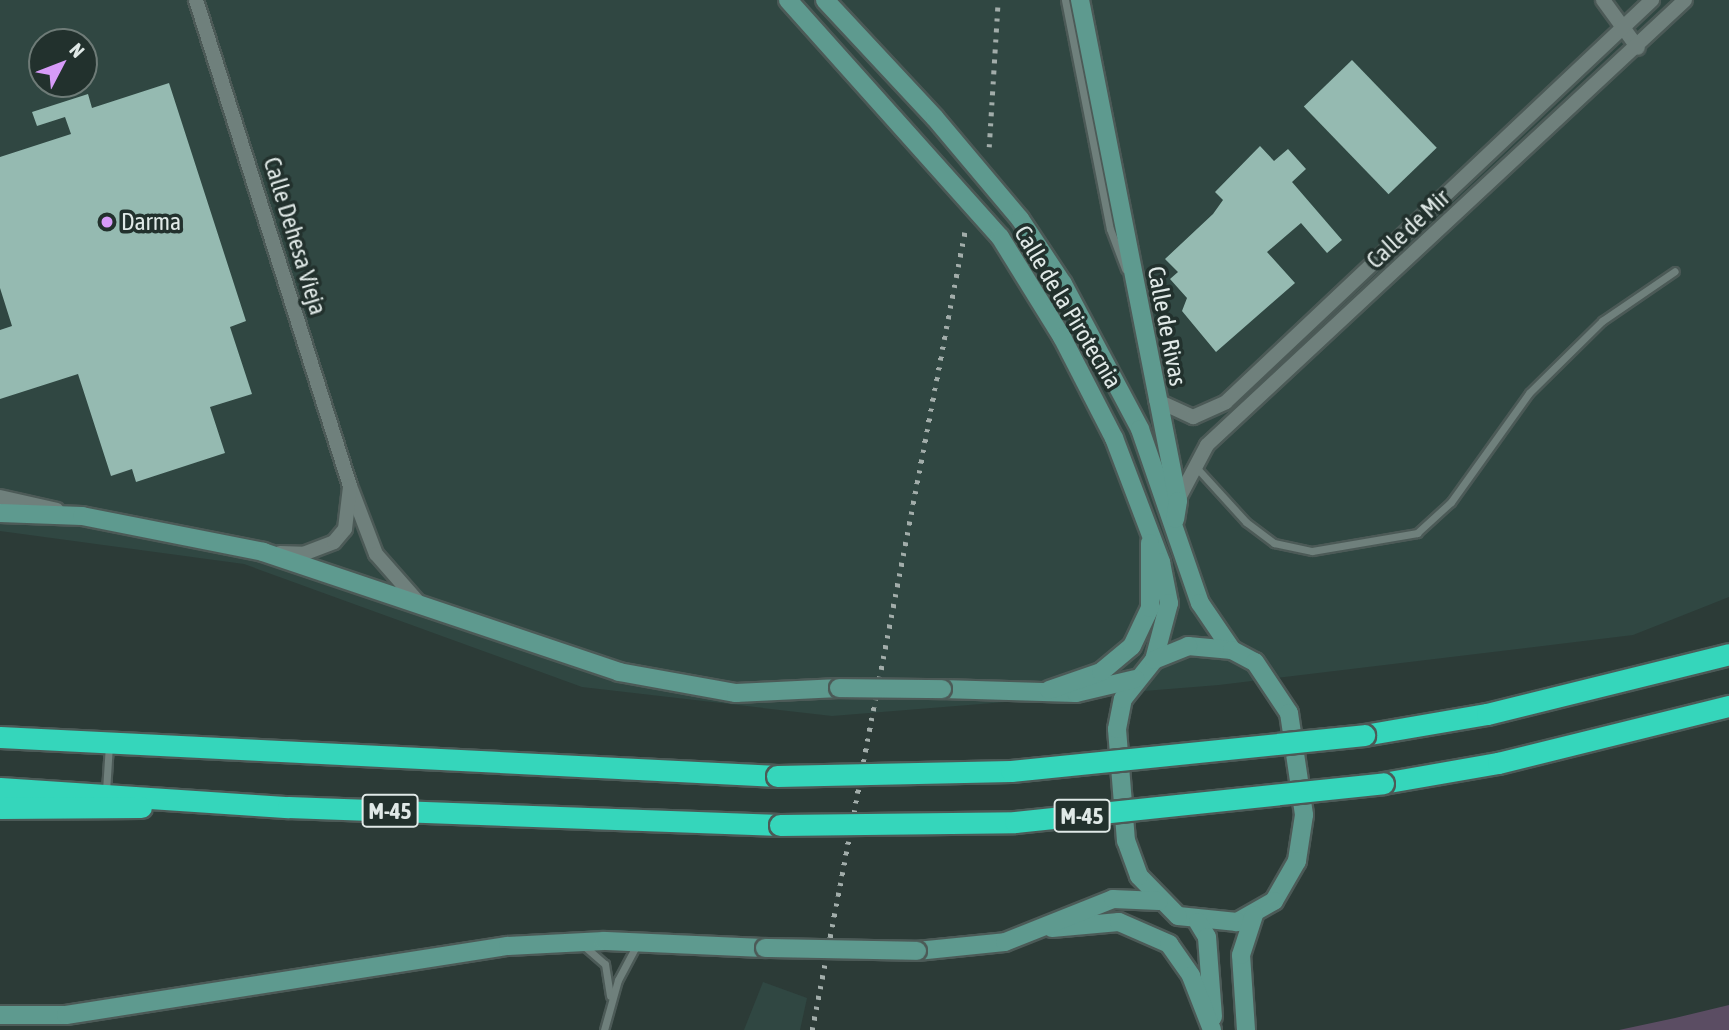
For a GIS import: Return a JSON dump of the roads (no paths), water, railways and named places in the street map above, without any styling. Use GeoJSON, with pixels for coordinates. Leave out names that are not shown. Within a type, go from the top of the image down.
{"type":"FeatureCollection","features":[{"type":"Feature","properties":{"kind":"highway","name":"M-45"},"geometry":{"type":"LineString","coordinates":[[0,737],[776,776],[1011,771],[1364,735],[1487,714],[1729,654]]}},
{"type":"Feature","properties":{"kind":"highway","name":"M-45"},"geometry":{"type":"LineString","coordinates":[[0,788],[106,792],[288,807],[780,825],[1015,822],[1383,783],[1498,763],[1729,706]]}},
{"type":"Feature","properties":{"kind":"highway"},"geometry":{"type":"LineString","coordinates":[[0,723],[293,752]]}},
{"type":"Feature","properties":{"kind":"highway"},"geometry":{"type":"LineString","coordinates":[[0,808],[288,807]]}},
{"type":"Feature","properties":{"kind":"street","name":"Calle Dehesa Vieja"},"geometry":{"type":"LineString","coordinates":[[196,0],[350,486],[376,554],[428,612]]}},
{"type":"Feature","properties":{"kind":"street","name":"Calle de la Pirotecnia"},"geometry":{"type":"LineString","coordinates":[[788,0],[1000,237],[1087,384],[1150,526],[1169,603],[1154,660]]}},
{"type":"Feature","properties":{"kind":"street","name":"Calle de la Pirotecnia"},"geometry":{"type":"LineString","coordinates":[[825,0],[935,118],[1020,219],[1063,284],[1140,429],[1174,526]]}},
{"type":"Feature","properties":{"kind":"street","name":"Calle de Rivas"},"geometry":{"type":"LineString","coordinates":[[1080,0],[1135,296],[1178,501],[1174,526],[1200,603],[1232,650]]}},
{"type":"Feature","properties":{"kind":"street"},"geometry":{"type":"LineString","coordinates":[[1603,0],[1638,48]]}},
{"type":"Feature","properties":{"kind":"street","name":"Calle de Mir"},"geometry":{"type":"LineString","coordinates":[[1156,400],[1193,417],[1226,402],[1624,30],[1652,0]]}},
{"type":"Feature","properties":{"kind":"street","name":"Calle de Mir"},"geometry":{"type":"LineString","coordinates":[[1178,501],[1193,463],[1638,48],[1685,0]]}},
{"type":"Feature","properties":{"kind":"street","name":"Calle Dehesa Vieja"},"geometry":{"type":"LineString","coordinates":[[263,552],[303,554],[334,542],[347,521],[350,486]]}},
{"type":"Feature","properties":{"kind":"street"},"geometry":{"type":"LineString","coordinates":[[0,497],[263,552],[428,612],[619,673],[736,693],[839,688],[1049,690],[1076,693],[1135,679]]}},
{"type":"Feature","properties":{"kind":"street"},"geometry":{"type":"LineString","coordinates":[[0,513],[82,516]]}},
{"type":"Feature","properties":{"kind":"street"},"geometry":{"type":"LineString","coordinates":[[1049,690],[1101,673],[1132,646],[1150,608],[1150,526]]}},
{"type":"Feature","properties":{"kind":"street"},"geometry":{"type":"LineString","coordinates":[[1188,646],[1232,650],[1255,662],[1280,692],[1304,815],[1289,883],[1254,915],[1237,922],[1198,922],[1158,901],[1139,876],[1126,841],[1119,790],[1117,729],[1135,679],[1154,660],[1188,646]]}},
{"type":"Feature","properties":{"kind":"street"},"geometry":{"type":"LineString","coordinates":[[0,1015],[66,1015],[440,955],[579,943],[640,942],[917,951],[1004,942],[1045,929],[1113,899],[1158,901]]}},
{"type":"Feature","properties":{"kind":"street"},"geometry":{"type":"LineString","coordinates":[[1246,1030],[1241,955],[1254,915]]}},
{"type":"Feature","properties":{"kind":"street"},"geometry":{"type":"LineString","coordinates":[[1045,929],[1119,922],[1146,930],[1169,944],[1191,976],[1213,1030]]}},
{"type":"Feature","properties":{"kind":"street"},"geometry":{"type":"LineString","coordinates":[[1198,922],[1207,937],[1213,1030]]}},
{"type":"Feature","properties":{"kind":"lane"},"geometry":{"type":"LineString","coordinates":[[1065,0],[1110,229],[1135,296]]}},
{"type":"Feature","properties":{"kind":"lane"},"geometry":{"type":"LineString","coordinates":[[1193,463],[1246,522],[1274,543],[1312,551],[1418,533],[1451,502],[1528,393],[1602,321],[1675,271]]}},
{"type":"Feature","properties":{"kind":"lane"},"geometry":{"type":"LineString","coordinates":[[106,792],[109,743]]}},
{"type":"Feature","properties":{"kind":"lane"},"geometry":{"type":"LineString","coordinates":[[604,1030],[610,1002],[640,942]]}},
{"type":"Feature","properties":{"kind":"lane"},"geometry":{"type":"LineString","coordinates":[[579,943],[604,964],[610,1002]]}},
{"type":"Feature","properties":{"kind":"railway"},"geometry":{"type":"LineString","coordinates":[[989,147],[998,0]]}},
{"type":"Feature","properties":{"kind":"railway"},"geometry":{"type":"LineString","coordinates":[[812,1030],[965,231]]}},
{"type":"Feature","properties":{"kind":"place","name":"Darma"},"geometry":{"type":"Point","coordinates":[107,222]}}]}
